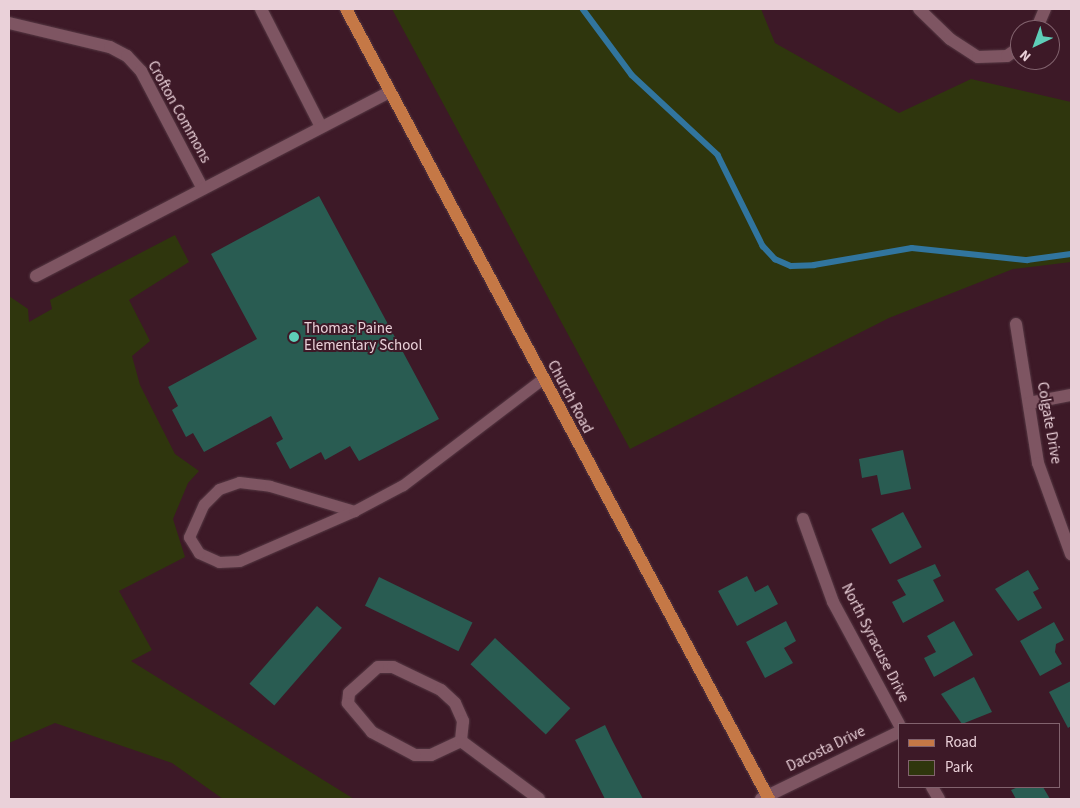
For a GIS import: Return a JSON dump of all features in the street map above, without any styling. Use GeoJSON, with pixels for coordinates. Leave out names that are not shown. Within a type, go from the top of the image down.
{"type":"FeatureCollection","features":[{"type":"Feature","properties":{"kind":"main road","name":"Church Road"},"geometry":{"type":"LineString","coordinates":[[346,9],[766,798]]}},
{"type":"Feature","properties":{"kind":"street"},"geometry":{"type":"LineString","coordinates":[[261,9],[321,127]]}},
{"type":"Feature","properties":{"kind":"street"},"geometry":{"type":"LineString","coordinates":[[919,9],[950,39],[978,57],[1007,56],[1010,54]]}},
{"type":"Feature","properties":{"kind":"street","name":"Crofton Commons"},"geometry":{"type":"LineString","coordinates":[[9,23],[110,47],[127,56],[140,71],[203,189]]}},
{"type":"Feature","properties":{"kind":"street","name":"Crofton Commons"},"geometry":{"type":"LineString","coordinates":[[36,276],[389,92]]}},
{"type":"Feature","properties":{"kind":"street","name":"Colgate Drive"},"geometry":{"type":"LineString","coordinates":[[1016,324],[1038,462],[1071,554]]}},
{"type":"Feature","properties":{"kind":"street"},"geometry":{"type":"LineString","coordinates":[[1029,403],[1071,395]]}},
{"type":"Feature","properties":{"kind":"street","name":"North Syracuse Drive"},"geometry":{"type":"LineString","coordinates":[[803,519],[833,602],[898,723]]}},
{"type":"Feature","properties":{"kind":"street"},"geometry":{"type":"LineString","coordinates":[[393,668],[441,690],[455,703],[463,721],[461,742],[431,754],[397,750],[356,718],[348,704],[349,693],[369,672],[393,668]]}},
{"type":"Feature","properties":{"kind":"street","name":"Dacosta Drive"},"geometry":{"type":"LineString","coordinates":[[766,798],[898,732]]}},
{"type":"Feature","properties":{"kind":"street"},"geometry":{"type":"LineString","coordinates":[[461,742],[539,799]]}},
{"type":"Feature","properties":{"kind":"street"},"geometry":{"type":"LineString","coordinates":[[933,788],[939,799]]}},
{"type":"Feature","properties":{"kind":"lane"},"geometry":{"type":"LineString","coordinates":[[354,511],[270,486],[239,482],[219,489],[204,504],[190,537],[198,553],[219,562],[239,561],[354,511],[403,485],[542,379]]}},
{"type":"Feature","properties":{"kind":"green space"},"geometry":{"type":"Polygon","coordinates":[[[392,9],[761,9],[775,43],[899,113],[971,79],[1071,102],[1071,262],[1013,269],[889,318],[630,449],[392,9]]]}},
{"type":"Feature","properties":{"kind":"green space"},"geometry":{"type":"Polygon","coordinates":[[[175,235],[189,262],[129,300],[150,341],[132,356],[140,385],[175,454],[199,471],[188,483],[173,519],[185,557],[119,591],[152,650],[131,661],[354,799],[223,799],[172,763],[55,723],[9,743],[9,296],[28,309],[29,322],[52,309],[50,300],[175,235]]]}},
{"type":"Feature","properties":{"kind":"building"},"geometry":{"type":"Polygon","coordinates":[[[319,196],[439,419],[359,461],[350,446],[325,460],[321,452],[290,469],[276,443],[283,439],[271,416],[204,452],[193,433],[186,437],[172,410],[178,406],[168,387],[257,339],[211,254],[319,196]]]}},
{"type":"Feature","properties":{"kind":"building"},"geometry":{"type":"Polygon","coordinates":[[[903,450],[911,489],[881,495],[877,475],[862,478],[859,459],[903,450]]]}},
{"type":"Feature","properties":{"kind":"building"},"geometry":{"type":"Polygon","coordinates":[[[903,512],[922,547],[890,564],[871,529],[903,512]]]}},
{"type":"Feature","properties":{"kind":"building"},"geometry":{"type":"Polygon","coordinates":[[[935,564],[941,576],[933,580],[944,601],[903,623],[892,602],[906,595],[897,580],[935,564]]]}},
{"type":"Feature","properties":{"kind":"building"},"geometry":{"type":"Polygon","coordinates":[[[1028,570],[1039,589],[1033,592],[1042,608],[1018,621],[995,589],[1028,570]]]}},
{"type":"Feature","properties":{"kind":"building"},"geometry":{"type":"Polygon","coordinates":[[[747,576],[755,592],[768,585],[778,604],[737,626],[718,591],[747,576]]]}},
{"type":"Feature","properties":{"kind":"building"},"geometry":{"type":"Polygon","coordinates":[[[379,577],[472,623],[458,651],[365,606],[379,577]]]}},
{"type":"Feature","properties":{"kind":"building"},"geometry":{"type":"Polygon","coordinates":[[[317,606],[342,628],[274,705],[249,684],[317,606]]]}},
{"type":"Feature","properties":{"kind":"building"},"geometry":{"type":"Polygon","coordinates":[[[786,621],[796,641],[784,648],[793,663],[765,678],[746,642],[786,621]]]}},
{"type":"Feature","properties":{"kind":"building"},"geometry":{"type":"Polygon","coordinates":[[[954,621],[973,655],[934,677],[924,658],[936,652],[927,636],[954,621]]]}},
{"type":"Feature","properties":{"kind":"building"},"geometry":{"type":"Polygon","coordinates":[[[1054,622],[1064,640],[1056,644],[1055,652],[1062,664],[1040,676],[1020,641],[1054,622]]]}},
{"type":"Feature","properties":{"kind":"building"},"geometry":{"type":"Polygon","coordinates":[[[495,638],[570,708],[546,735],[470,664],[495,638]]]}},
{"type":"Feature","properties":{"kind":"building"},"geometry":{"type":"Polygon","coordinates":[[[974,677],[992,712],[961,723],[941,694],[974,677]]]}},
{"type":"Feature","properties":{"kind":"building"},"geometry":{"type":"Polygon","coordinates":[[[1071,681],[1071,726],[1068,728],[1049,692],[1071,681]]]}},
{"type":"Feature","properties":{"kind":"building"},"geometry":{"type":"Polygon","coordinates":[[[605,725],[643,799],[605,799],[575,740],[605,725]]]}},
{"type":"Feature","properties":{"kind":"building"},"geometry":{"type":"Polygon","coordinates":[[[1016,788],[1044,788],[1050,799],[1016,799],[1011,790],[1016,788]]]}},
{"type":"Feature","properties":{"kind":"waterway"},"geometry":{"type":"LineString","coordinates":[[583,9],[632,75],[718,155],[763,246],[775,259],[791,266],[814,265],[912,248],[1027,260],[1071,254]]}},
{"type":"Feature","properties":{"kind":"place","name":"Thomas Paine Elementary School"},"geometry":{"type":"Point","coordinates":[294,337]}}]}
